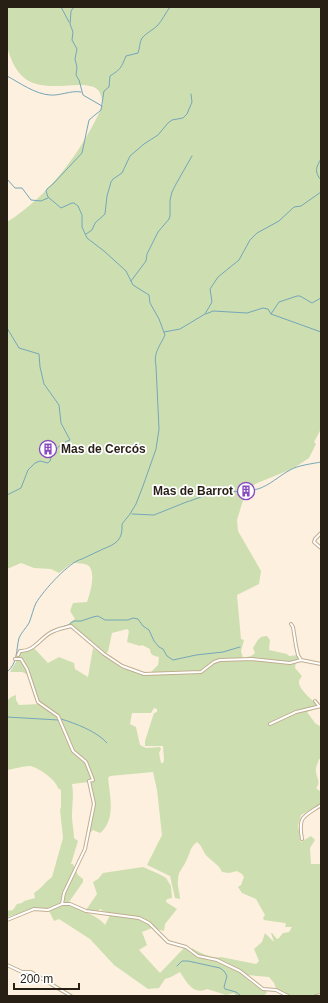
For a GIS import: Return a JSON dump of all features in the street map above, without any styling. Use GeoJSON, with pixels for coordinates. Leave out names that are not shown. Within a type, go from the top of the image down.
{"type":"FeatureCollection","features":[{"type":"Feature","properties":{"kind":"street"},"geometry":{"type":"LineString","coordinates":[[321,532],[314,542],[321,548]]}},
{"type":"Feature","properties":{"kind":"street"},"geometry":{"type":"LineString","coordinates":[[292,624],[298,655],[301,660]]}},
{"type":"Feature","properties":{"kind":"street"},"geometry":{"type":"LineString","coordinates":[[18,655],[20,651],[25,651],[35,645],[49,633],[71,626],[104,654],[122,666],[144,674],[201,672],[214,662],[220,660],[252,659],[290,663],[301,660],[321,664]]}},
{"type":"Feature","properties":{"kind":"street"},"geometry":{"type":"LineString","coordinates":[[15,659],[21,659],[27,669],[38,702],[58,716],[73,751],[86,762],[93,780],[89,781],[94,804],[85,849],[64,893],[62,904]]}},
{"type":"Feature","properties":{"kind":"street"},"geometry":{"type":"LineString","coordinates":[[315,701],[320,706]]}},
{"type":"Feature","properties":{"kind":"street"},"geometry":{"type":"LineString","coordinates":[[270,724],[296,712],[320,706]]}},
{"type":"Feature","properties":{"kind":"street"},"geometry":{"type":"LineString","coordinates":[[302,839],[300,827],[303,817],[321,805]]}},
{"type":"Feature","properties":{"kind":"street"},"geometry":{"type":"LineString","coordinates":[[7,920],[34,909],[48,910],[62,904],[70,904],[86,911],[139,918],[149,923],[168,942],[186,947],[198,956],[217,960],[240,971],[263,989],[276,990],[288,996]]}},
{"type":"Feature","properties":{"kind":"street"},"geometry":{"type":"LineString","coordinates":[[7,965],[22,972],[31,972],[71,996]]}},
{"type":"Feature","properties":{"kind":"street"},"geometry":{"type":"LineString","coordinates":[[316,996],[321,995]]}},
{"type":"Feature","properties":{"kind":"green space"},"geometry":{"type":"Polygon","coordinates":[[[7,7],[321,7],[321,429],[314,442],[316,444],[309,458],[294,468],[255,484],[245,494],[237,520],[238,531],[261,571],[259,584],[237,595],[241,639],[244,640],[241,651],[243,658],[251,656],[255,653],[253,648],[257,642],[260,638],[267,636],[270,640],[269,650],[287,654],[289,656],[298,655],[300,659],[296,661],[295,668],[302,676],[299,680],[299,685],[319,707],[307,712],[315,723],[321,727],[321,760],[319,759],[316,767],[318,782],[316,788],[321,792],[321,804],[301,815],[298,826],[301,842],[311,836],[315,840],[310,848],[311,864],[321,864],[321,994],[313,996],[288,995],[276,988],[269,977],[247,975],[221,960],[200,956],[192,951],[192,948],[202,954],[210,956],[256,964],[259,961],[254,949],[262,942],[265,933],[274,942],[271,933],[277,939],[283,933],[289,932],[292,927],[285,927],[285,923],[264,920],[263,918],[265,915],[256,899],[242,893],[238,887],[241,885],[244,877],[242,874],[237,871],[229,873],[222,872],[207,856],[197,842],[191,848],[178,877],[180,899],[175,898],[170,876],[147,865],[162,835],[157,790],[153,772],[110,776],[108,778],[111,800],[110,815],[105,828],[100,833],[93,830],[89,834],[87,831],[93,805],[92,806],[89,782],[72,784],[72,819],[74,838],[78,841],[71,864],[73,864],[78,875],[83,879],[83,882],[69,902],[70,906],[94,916],[105,925],[111,913],[100,909],[98,911],[86,910],[97,894],[93,882],[103,873],[143,867],[159,874],[166,878],[171,886],[172,898],[167,899],[166,902],[177,909],[165,924],[164,931],[152,928],[142,932],[147,945],[139,950],[160,973],[184,948],[190,953],[207,960],[217,961],[239,972],[267,993],[263,996],[236,996],[234,993],[226,995],[207,989],[198,991],[187,983],[180,972],[165,979],[159,988],[148,989],[114,965],[90,939],[59,919],[54,921],[48,909],[34,909],[7,917],[7,911],[13,910],[17,904],[35,898],[34,893],[52,877],[63,838],[60,809],[61,790],[54,781],[42,771],[30,766],[7,770],[7,701],[16,695],[16,700],[19,705],[39,704],[27,674],[22,672],[10,672],[21,653],[34,648],[48,663],[59,657],[74,663],[75,669],[88,677],[93,648],[121,668],[148,675],[158,665],[159,657],[153,655],[150,649],[142,645],[140,646],[127,642],[129,631],[127,629],[112,633],[108,652],[106,653],[70,625],[70,622],[75,619],[70,611],[73,603],[87,602],[90,594],[92,574],[89,566],[81,563],[72,563],[59,573],[51,569],[34,568],[21,563],[7,569],[7,222],[37,199],[64,170],[86,138],[103,104],[99,91],[94,87],[83,85],[43,85],[26,79],[19,73],[13,63],[7,46],[7,7]],[[154,708],[151,713],[132,713],[130,724],[136,727],[140,745],[146,748],[160,747],[161,749],[159,753],[161,763],[163,763],[163,746],[145,746],[145,741],[154,713],[157,712],[157,709],[154,708]]]}},
{"type":"Feature","properties":{"kind":"waterway"},"geometry":{"type":"LineString","coordinates":[[61,7],[69,22]]}},
{"type":"Feature","properties":{"kind":"waterway"},"geometry":{"type":"LineString","coordinates":[[74,7],[71,11],[70,24],[73,32],[72,40],[77,49],[75,59],[77,67],[76,75],[83,95],[102,106]]}},
{"type":"Feature","properties":{"kind":"waterway"},"geometry":{"type":"LineString","coordinates":[[7,672],[15,660],[19,638],[29,623],[36,603],[44,591],[71,565],[118,541],[121,534],[122,524],[136,504],[156,449],[159,429],[155,357],[165,335],[159,319],[150,303],[149,295],[133,285],[126,271],[87,238],[82,227],[82,215],[78,206],[72,203],[61,208],[48,197],[46,191],[82,153],[89,120],[101,110],[104,91],[109,87],[110,76],[120,68],[126,56],[138,53],[142,38],[161,22],[170,7]]}},
{"type":"Feature","properties":{"kind":"waterway"},"geometry":{"type":"LineString","coordinates":[[7,76],[39,93],[54,95],[81,92]]}},
{"type":"Feature","properties":{"kind":"waterway"},"geometry":{"type":"LineString","coordinates":[[86,234],[92,230],[95,223],[105,214],[107,196],[111,182],[122,173],[130,156],[158,135],[172,120],[183,118],[187,114],[192,102],[191,94]]}},
{"type":"Feature","properties":{"kind":"waterway"},"geometry":{"type":"LineString","coordinates":[[321,126],[321,133]]}},
{"type":"Feature","properties":{"kind":"waterway"},"geometry":{"type":"LineString","coordinates":[[131,281],[146,261],[147,254],[158,232],[169,219],[172,192],[192,156]]}},
{"type":"Feature","properties":{"kind":"waterway"},"geometry":{"type":"LineString","coordinates":[[321,159],[316,170],[321,180]]}},
{"type":"Feature","properties":{"kind":"waterway"},"geometry":{"type":"LineString","coordinates":[[7,179],[15,188],[22,188],[31,200],[41,201],[48,198]]}},
{"type":"Feature","properties":{"kind":"waterway"},"geometry":{"type":"LineString","coordinates":[[164,332],[180,329],[205,314],[212,302],[210,289],[218,277],[239,260],[250,240],[257,233],[279,221],[294,207],[301,206],[321,192]]}},
{"type":"Feature","properties":{"kind":"waterway"},"geometry":{"type":"LineString","coordinates":[[206,314],[213,311],[247,313],[263,308],[268,309],[271,314],[279,302],[297,296],[300,296],[312,303],[321,298]]}},
{"type":"Feature","properties":{"kind":"waterway"},"geometry":{"type":"LineString","coordinates":[[271,314],[321,332]]}},
{"type":"Feature","properties":{"kind":"waterway"},"geometry":{"type":"LineString","coordinates":[[7,328],[19,348],[39,354],[44,384],[59,405],[61,423],[70,440],[57,448],[48,463],[40,461],[35,463],[28,470],[21,488],[7,495]]}},
{"type":"Feature","properties":{"kind":"waterway"},"geometry":{"type":"LineString","coordinates":[[190,501],[206,495],[258,489],[294,468],[321,462]]}},
{"type":"Feature","properties":{"kind":"waterway"},"geometry":{"type":"LineString","coordinates":[[132,514],[154,515],[189,501]]}},
{"type":"Feature","properties":{"kind":"waterway"},"geometry":{"type":"LineString","coordinates":[[41,639],[53,630],[68,625],[74,621],[81,621],[98,616],[105,620],[138,619],[143,626],[149,630],[154,641],[159,647],[163,649],[167,656],[173,660],[196,655],[223,652],[240,647]]}},
{"type":"Feature","properties":{"kind":"waterway"},"geometry":{"type":"LineString","coordinates":[[7,717],[58,720]]}},
{"type":"Feature","properties":{"kind":"waterway"},"geometry":{"type":"LineString","coordinates":[[61,719],[79,725],[98,735],[107,743]]}},
{"type":"Feature","properties":{"kind":"waterway"},"geometry":{"type":"LineString","coordinates":[[177,966],[182,961],[188,961],[220,968],[227,976],[224,987],[225,989],[236,992],[241,996]]}},
{"type":"Feature","properties":{"kind":"place","name":"Mas de Cercós"},"geometry":{"type":"Point","coordinates":[48,449]}},
{"type":"Feature","properties":{"kind":"place","name":"Mas de Barrot"},"geometry":{"type":"Point","coordinates":[246,491]}}]}
